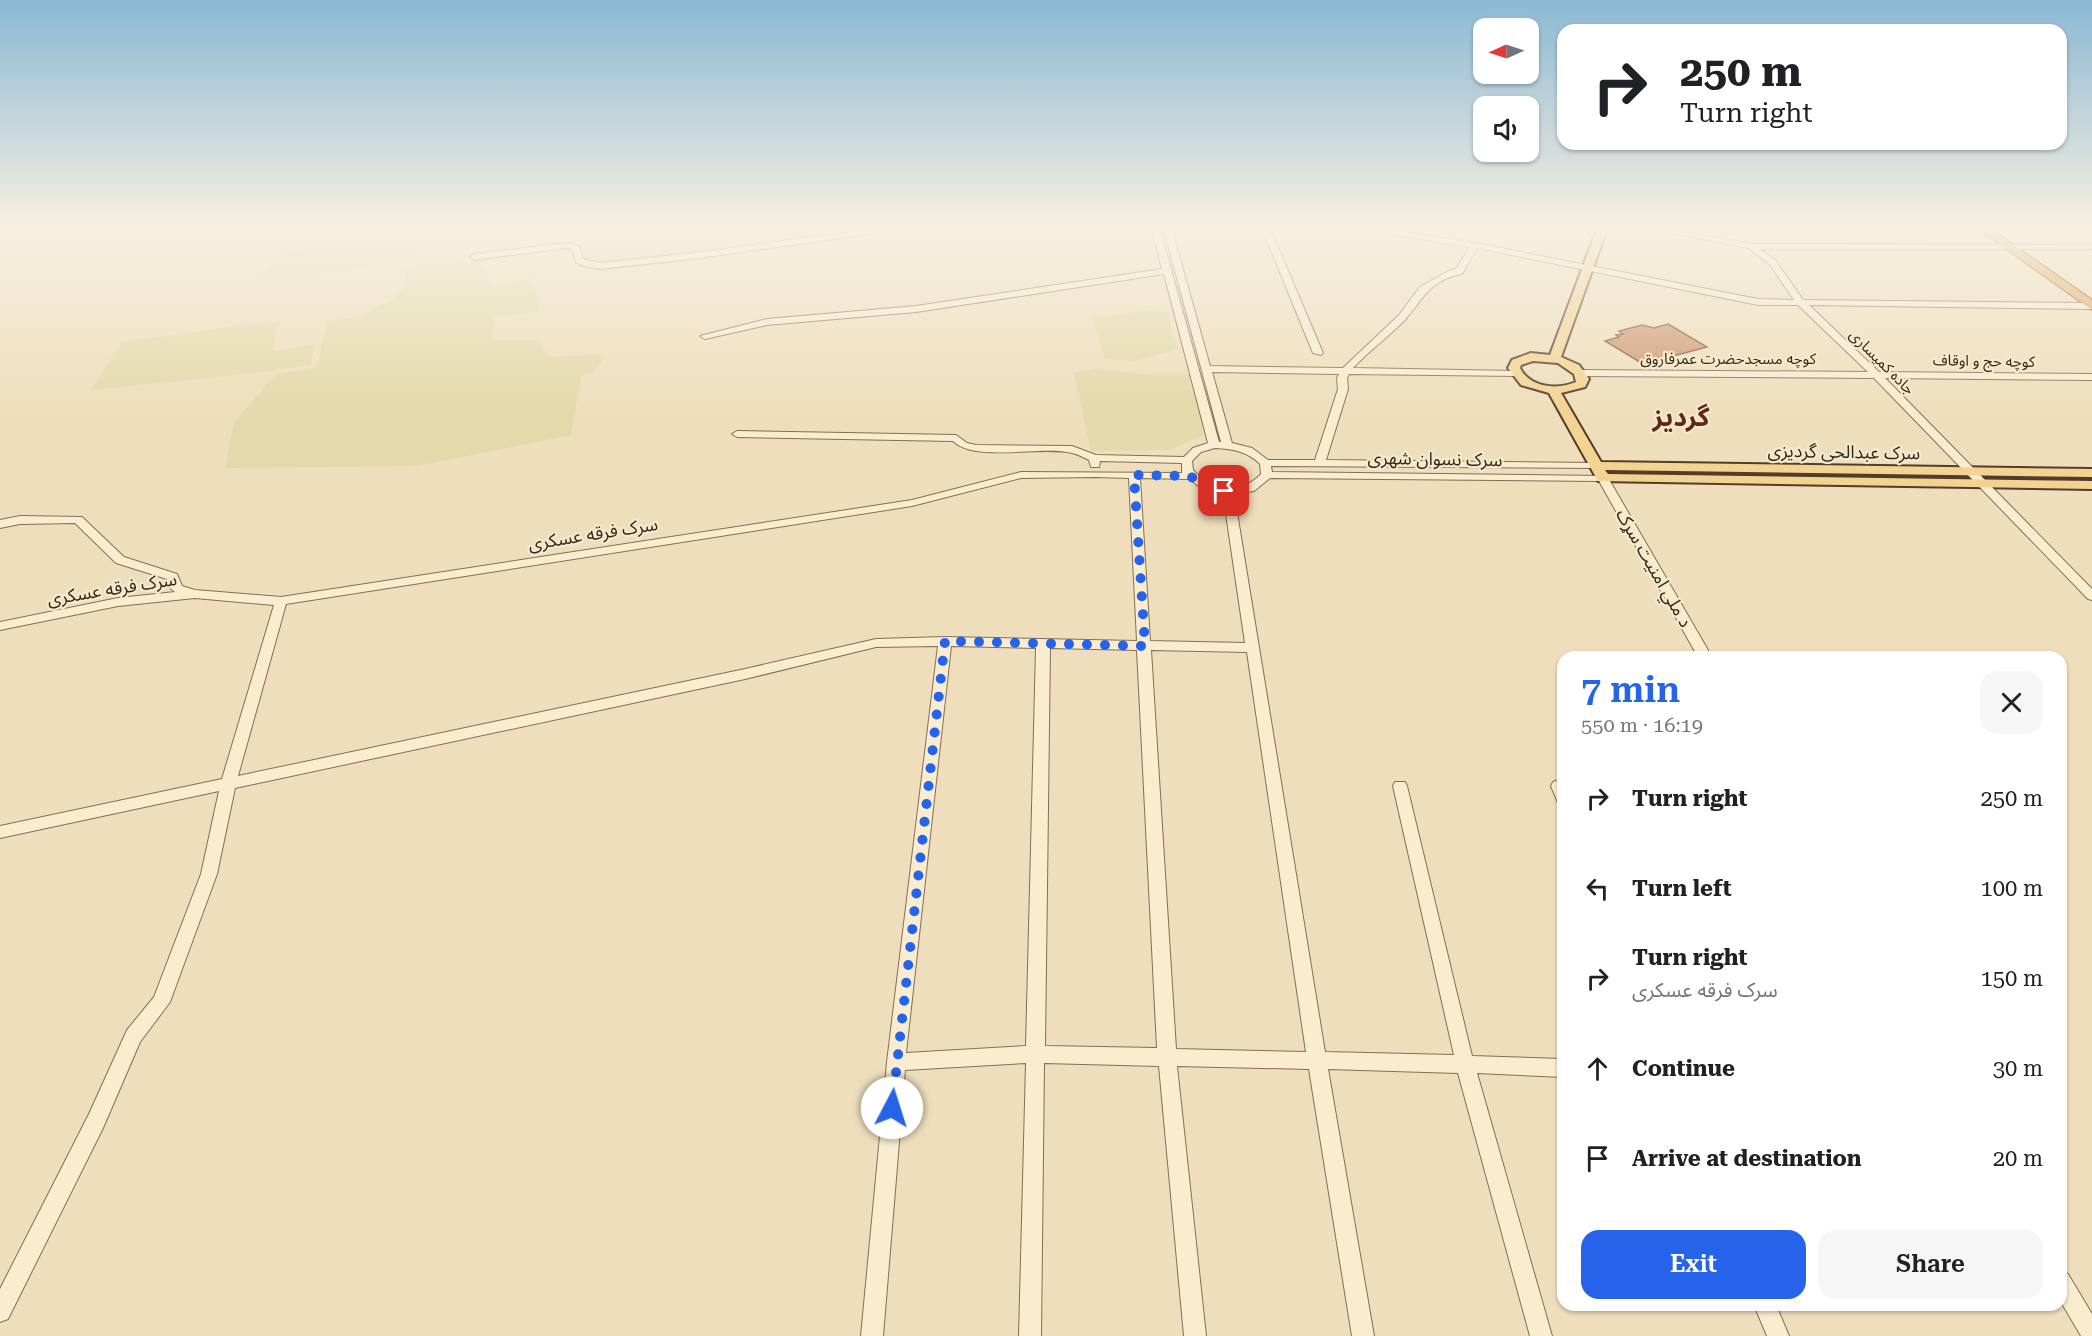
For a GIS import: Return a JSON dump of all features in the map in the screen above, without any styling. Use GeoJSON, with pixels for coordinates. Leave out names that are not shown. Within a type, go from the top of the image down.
{"type":"FeatureCollection","features":[{"type":"Feature","properties":{"kind":"highway"},"geometry":{"type":"LineString","coordinates":[[2069,288],[2092,306]]}},
{"type":"Feature","properties":{"kind":"main road"},"geometry":{"type":"LineString","coordinates":[[1554,358],[1579,288]]}},
{"type":"Feature","properties":{"kind":"main road"},"geometry":{"type":"LineString","coordinates":[[1542,357],[1554,358],[1575,367],[1581,373],[1583,379],[1581,384],[1565,390],[1553,390],[1530,384],[1516,374],[1514,368],[1516,363],[1522,359],[1542,357]]}},
{"type":"Feature","properties":{"kind":"main road"},"geometry":{"type":"LineString","coordinates":[[1553,390],[1600,472],[1981,484],[2092,485]]}},
{"type":"Feature","properties":{"kind":"main road","name":"سرک عبدالحی گردیزی"},"geometry":{"type":"LineString","coordinates":[[1600,472],[2092,473]]}},
{"type":"Feature","properties":{"kind":"street"},"geometry":{"type":"LineString","coordinates":[[705,336],[767,322],[916,309],[1052,288]]}},
{"type":"Feature","properties":{"kind":"street"},"geometry":{"type":"LineString","coordinates":[[1172,288],[1220,445]]}},
{"type":"Feature","properties":{"kind":"street"},"geometry":{"type":"LineString","coordinates":[[1184,288],[1206,369],[1220,445]]}},
{"type":"Feature","properties":{"kind":"street"},"geometry":{"type":"LineString","coordinates":[[1291,288],[1318,353]]}},
{"type":"Feature","properties":{"kind":"street"},"geometry":{"type":"LineString","coordinates":[[1320,463],[1342,389],[1342,378],[1346,371],[1402,317],[1424,288]]}},
{"type":"Feature","properties":{"kind":"street"},"geometry":{"type":"LineString","coordinates":[[1689,288],[1758,302],[2092,306]]}},
{"type":"Feature","properties":{"kind":"street","name":"جاده کمیساری"},"geometry":{"type":"LineString","coordinates":[[1791,288],[1801,303],[1875,374],[2092,596]]}},
{"type":"Feature","properties":{"kind":"street"},"geometry":{"type":"LineString","coordinates":[[1206,369],[1516,374]]}},
{"type":"Feature","properties":{"kind":"street","name":"کوچه مسجدحضرت عمرفاروق"},"geometry":{"type":"LineString","coordinates":[[1581,373],[1875,374]]}},
{"type":"Feature","properties":{"kind":"street","name":"کوچه حج و اوقاف"},"geometry":{"type":"LineString","coordinates":[[1875,374],[2092,377]]}},
{"type":"Feature","properties":{"kind":"street"},"geometry":{"type":"LineString","coordinates":[[737,434],[852,435],[911,439],[956,438],[963,445],[976,447],[1072,449],[1094,458],[1187,460]]}},
{"type":"Feature","properties":{"kind":"street"},"geometry":{"type":"LineString","coordinates":[[1220,445],[1250,450],[1265,463],[1267,475],[1256,486],[1228,491],[1204,486],[1190,476],[1187,471],[1187,460],[1197,450],[1220,445]]}},
{"type":"Feature","properties":{"kind":"street"},"geometry":{"type":"LineString","coordinates":[[1094,458],[1095,474]]}},
{"type":"Feature","properties":{"kind":"street","name":"سرک نسوان شهری"},"geometry":{"type":"LineString","coordinates":[[1265,463],[1600,472]]}},
{"type":"Feature","properties":{"kind":"street","name":"سرک نسوان شهری"},"geometry":{"type":"LineString","coordinates":[[1267,475],[1600,472]]}},
{"type":"Feature","properties":{"kind":"street","name":"د ملي امنیت سړک"},"geometry":{"type":"LineString","coordinates":[[1600,472],[1702,651]]}},
{"type":"Feature","properties":{"kind":"street","name":"سرک فرقه عسکری"},"geometry":{"type":"LineString","coordinates":[[0,626],[118,602],[195,594],[281,601],[912,503],[1021,476],[1095,474],[1190,476]]}},
{"type":"Feature","properties":{"kind":"street"},"geometry":{"type":"LineString","coordinates":[[1134,475],[1167,1057],[1195,1336]]}},
{"type":"Feature","properties":{"kind":"street"},"geometry":{"type":"LineString","coordinates":[[1228,491],[1317,1061],[1364,1336]]}},
{"type":"Feature","properties":{"kind":"street"},"geometry":{"type":"LineString","coordinates":[[0,524],[20,520],[78,519],[120,560],[173,577],[176,588],[195,594]]}},
{"type":"Feature","properties":{"kind":"street"},"geometry":{"type":"LineString","coordinates":[[0,1311],[96,1121],[132,1036],[161,1002],[208,874],[228,784],[281,601]]}},
{"type":"Feature","properties":{"kind":"street"},"geometry":{"type":"LineString","coordinates":[[0,832],[745,674],[876,644],[945,641],[1254,648]]}},
{"type":"Feature","properties":{"kind":"street"},"geometry":{"type":"LineString","coordinates":[[872,1336],[896,1062],[945,641]]}},
{"type":"Feature","properties":{"kind":"street"},"geometry":{"type":"LineString","coordinates":[[1030,1336],[1043,644]]}},
{"type":"Feature","properties":{"kind":"street"},"geometry":{"type":"LineString","coordinates":[[1400,786],[1465,1064],[1541,1336]]}},
{"type":"Feature","properties":{"kind":"street"},"geometry":{"type":"LineString","coordinates":[[896,1062],[1034,1054],[1557,1068]]}},
{"type":"Feature","properties":{"kind":"street"},"geometry":{"type":"LineString","coordinates":[[2067,1291],[2092,1335]]}},
{"type":"Feature","properties":{"kind":"street"},"geometry":{"type":"LineString","coordinates":[[1768,1311],[1778,1336]]}},
{"type":"Feature","properties":{"kind":"shaded area"},"geometry":{"type":"Polygon","coordinates":[[[404,288],[535,288],[539,311],[494,316],[492,340],[536,340],[551,357],[599,354],[602,361],[593,372],[581,376],[571,435],[417,466],[225,468],[234,423],[276,374],[317,367],[327,321],[363,317],[375,307],[391,301],[404,288]]]}},
{"type":"Feature","properties":{"kind":"shaded area"},"geometry":{"type":"Polygon","coordinates":[[[1143,311],[1167,312],[1178,349],[1136,361],[1105,359],[1092,318],[1143,311]]]}},
{"type":"Feature","properties":{"kind":"shaded area"},"geometry":{"type":"Polygon","coordinates":[[[278,323],[273,351],[315,345],[310,365],[248,374],[91,390],[122,342],[249,324],[278,323]]]}},
{"type":"Feature","properties":{"kind":"shaded area"},"geometry":{"type":"Polygon","coordinates":[[[1097,368],[1140,374],[1194,375],[1203,435],[1170,450],[1091,451],[1074,373],[1097,368]]]}},
{"type":"Feature","properties":{"kind":"building"},"geometry":{"type":"Polygon","coordinates":[[[1668,324],[1707,347],[1643,364],[1605,341],[1623,334],[1619,331],[1642,325],[1654,328],[1668,324]]]}},
{"type":"Feature","properties":{"kind":"district","name":"گردیز"},"geometry":{"type":"Point","coordinates":[1681,417]}},
{"type":"Feature","properties":{"kind":"route"},"geometry":{"type":"LineString","coordinates":[[892,1108],[945,641],[1145,646],[1134,475],[1190,476],[1204,486],[1224,491]]}}]}
